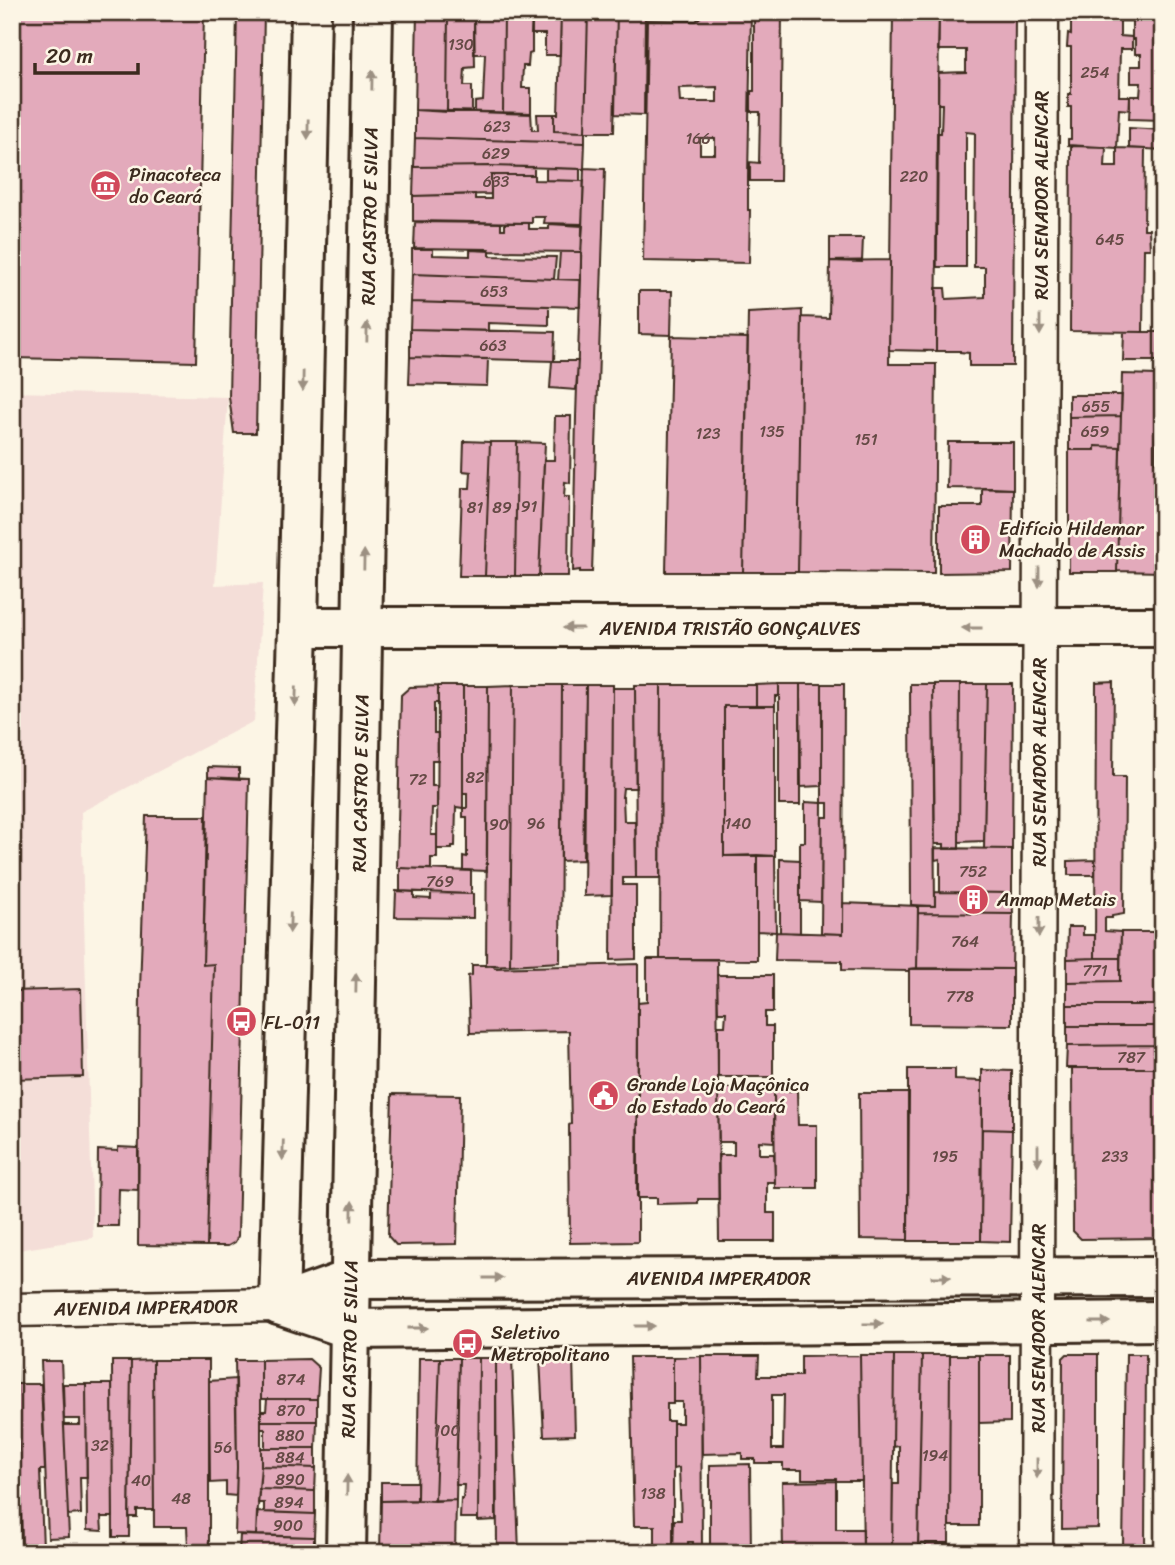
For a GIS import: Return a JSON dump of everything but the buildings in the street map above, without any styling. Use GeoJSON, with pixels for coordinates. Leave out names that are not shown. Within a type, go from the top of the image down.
{"type":"FeatureCollection","features":[{"type":"Feature","properties":{"kind":"street"},"geometry":{"type":"LineString","coordinates":[[279,1305],[298,627],[311,12]]}},
{"type":"Feature","properties":{"kind":"street","name":"RUA CASTRO E SILVA"},"geometry":{"type":"LineString","coordinates":[[346,1553],[373,12]]}},
{"type":"Feature","properties":{"kind":"street","name":"RUA SENADOR ALENCAR"},"geometry":{"type":"LineString","coordinates":[[1037,1553],[1042,12]]}},
{"type":"Feature","properties":{"kind":"street","name":"AVENIDA TRISTÃO GONÇALVES"},"geometry":{"type":"LineString","coordinates":[[298,627],[1163,627]]}},
{"type":"Feature","properties":{"kind":"street","name":"AVENIDA IMPERADOR"},"geometry":{"type":"LineString","coordinates":[[12,1310],[279,1305],[351,1279],[1163,1277]]}},
{"type":"Feature","properties":{"kind":"street","name":"AVENIDA IMPERADOR"},"geometry":{"type":"LineString","coordinates":[[279,1305],[349,1329],[1163,1321]]}},
{"type":"Feature","properties":{"kind":"shaded area"},"geometry":{"type":"Polygon","coordinates":[[[12,392],[228,397],[215,585],[263,583],[254,721],[81,812],[93,1238],[12,1251],[12,392]]]}},
{"type":"Feature","properties":{"kind":"place","name":"Pinacoteca do Ceará"},"geometry":{"type":"Point","coordinates":[106,185]}},
{"type":"Feature","properties":{"kind":"place","name":"Edifício Hildemar Machado de Assis"},"geometry":{"type":"Point","coordinates":[976,539]}},
{"type":"Feature","properties":{"kind":"place","name":"Anmap Metais"},"geometry":{"type":"Point","coordinates":[974,899]}},
{"type":"Feature","properties":{"kind":"place","name":"FL-011"},"geometry":{"type":"Point","coordinates":[241,1022]}},
{"type":"Feature","properties":{"kind":"place","name":"Grande Loja Maçônica do Estado do Ceará"},"geometry":{"type":"Point","coordinates":[604,1095]}},
{"type":"Feature","properties":{"kind":"place","name":"Seletivo Metropolitano"},"geometry":{"type":"Point","coordinates":[468,1343]}}]}
